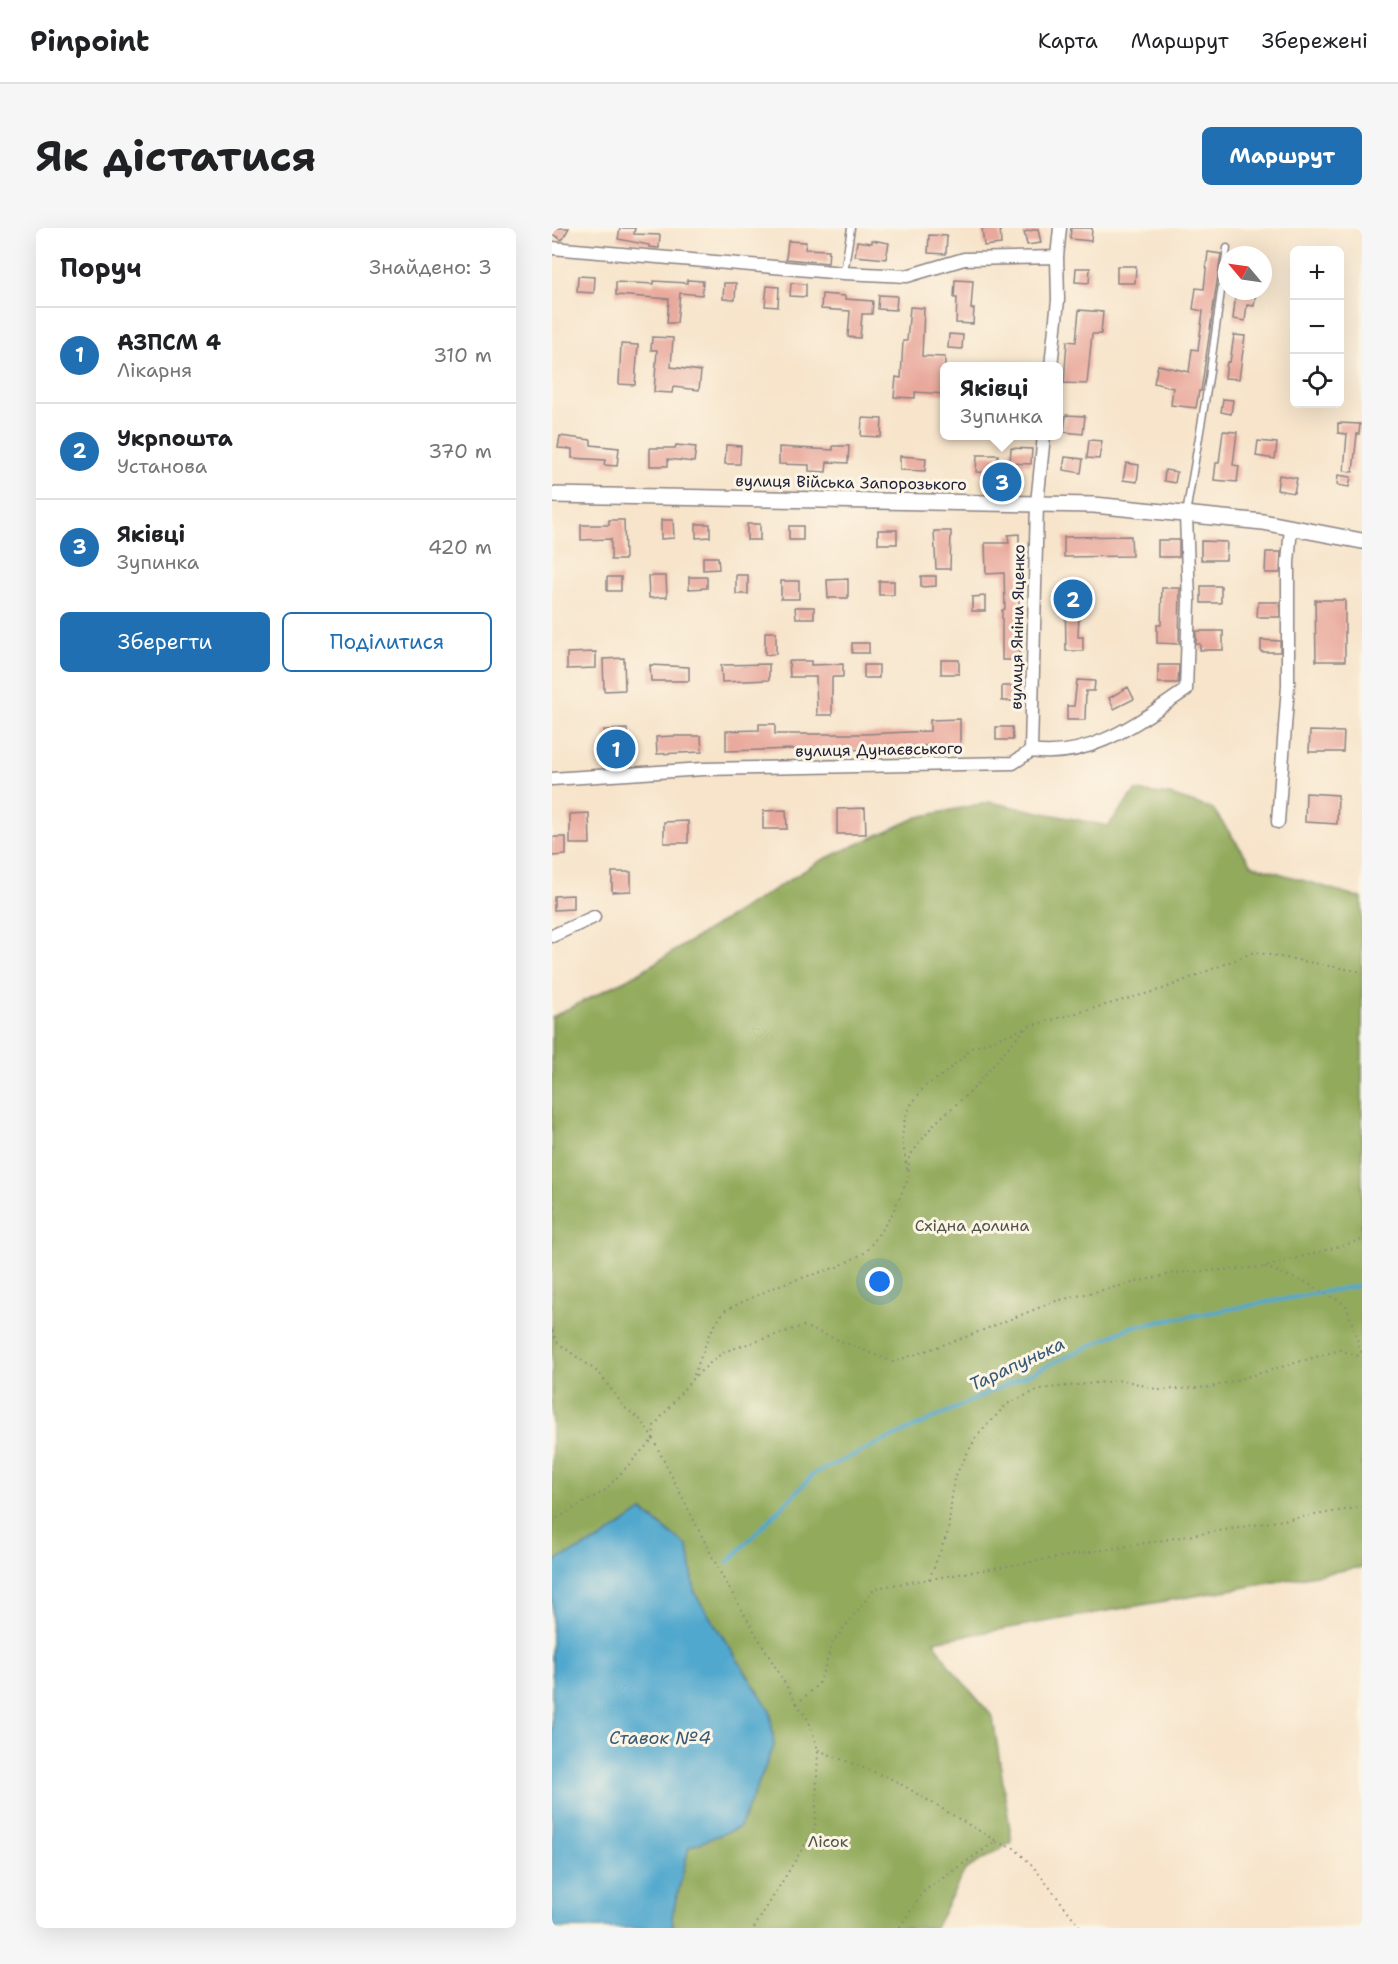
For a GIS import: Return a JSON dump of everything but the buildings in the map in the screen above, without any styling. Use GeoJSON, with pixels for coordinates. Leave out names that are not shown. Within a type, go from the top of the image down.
{"type":"FeatureCollection","features":[{"type":"Feature","properties":{"kind":"street"},"geometry":{"type":"LineString","coordinates":[[1051,362],[1058,300],[1057,257],[1060,228]]}},
{"type":"Feature","properties":{"kind":"street"},"geometry":{"type":"LineString","coordinates":[[552,248],[843,273],[907,276],[964,259],[1057,257]]}},
{"type":"Feature","properties":{"kind":"street","name":"вулиця Яніни Яценко"},"geometry":{"type":"LineString","coordinates":[[1031,751],[1037,503],[1043,440]]}},
{"type":"Feature","properties":{"kind":"street","name":"вулиця Війська Запорозького"},"geometry":{"type":"LineString","coordinates":[[552,495],[1094,505],[1263,522],[1362,541]]}},
{"type":"Feature","properties":{"kind":"street","name":"вулиця Дунаєвського"},"geometry":{"type":"LineString","coordinates":[[552,779],[703,769],[1013,763],[1031,751],[1048,754],[1075,750],[1108,740],[1186,690],[1189,602],[1186,515]]}},
{"type":"Feature","properties":{"kind":"street"},"geometry":{"type":"LineString","coordinates":[[1278,822],[1288,686],[1288,563],[1291,527]]}},
{"type":"Feature","properties":{"kind":"street"},"geometry":{"type":"LineString","coordinates":[[552,936],[594,917]]}},
{"type":"Feature","properties":{"kind":"lane"},"geometry":{"type":"LineString","coordinates":[[843,273],[851,228]]}},
{"type":"Feature","properties":{"kind":"lane"},"geometry":{"type":"LineString","coordinates":[[1186,515],[1220,300]]}},
{"type":"Feature","properties":{"kind":"path"},"geometry":{"type":"LineString","coordinates":[[908,1174],[902,1138],[904,1122],[910,1106],[925,1086],[944,1074],[972,1048],[1030,1026],[1162,989],[1254,952],[1362,972]]}},
{"type":"Feature","properties":{"kind":"path"},"geometry":{"type":"LineString","coordinates":[[693,1377],[710,1333],[724,1311],[782,1284],[837,1267],[866,1252],[891,1216],[908,1174],[909,1157],[933,1125],[971,1091],[1019,1035],[1030,1026]]}},
{"type":"Feature","properties":{"kind":"path"},"geometry":{"type":"LineString","coordinates":[[552,1521],[604,1491],[653,1439],[654,1425],[693,1377],[723,1353],[803,1326],[893,1362],[963,1338],[1056,1301],[1175,1273],[1265,1267],[1362,1240]]}},
{"type":"Feature","properties":{"kind":"path"},"geometry":{"type":"LineString","coordinates":[[1265,1267],[1309,1284],[1346,1305],[1362,1356]]}},
{"type":"Feature","properties":{"kind":"path"},"geometry":{"type":"LineString","coordinates":[[552,1331],[558,1343],[599,1373],[625,1408],[642,1420],[722,1576],[809,1721],[818,1750],[815,1828],[754,1928]]}},
{"type":"Feature","properties":{"kind":"path"},"geometry":{"type":"LineString","coordinates":[[929,1579],[948,1533],[954,1478],[976,1437],[1006,1404],[1040,1389],[1124,1380],[1159,1390],[1212,1387],[1340,1350],[1362,1356]]}},
{"type":"Feature","properties":{"kind":"path"},"geometry":{"type":"LineString","coordinates":[[797,1704],[819,1683],[833,1642],[875,1588],[1362,1507]]}},
{"type":"Feature","properties":{"kind":"path"},"geometry":{"type":"LineString","coordinates":[[818,1750],[894,1780],[996,1841],[1014,1848],[1033,1866],[1081,1928]]}},
{"type":"Feature","properties":{"kind":"path"},"geometry":{"type":"LineString","coordinates":[[899,1928],[924,1891],[996,1841]]}},
{"type":"Feature","properties":{"kind":"green space","name":"Східна долина"},"geometry":{"type":"Polygon","coordinates":[[[1135,791],[1170,795],[1213,809],[1252,865],[1362,898],[1362,1567],[934,1641],[950,1667],[993,1717],[1012,1842],[965,1870],[935,1928],[673,1928],[672,1916],[689,1847],[740,1827],[774,1746],[770,1710],[695,1594],[688,1547],[643,1511],[601,1539],[557,1560],[552,1570],[552,1017],[637,974],[820,861],[918,817],[990,802],[1108,826],[1135,791]]]}},
{"type":"Feature","properties":{"kind":"water","name":"Ставок №4"},"geometry":{"type":"Polygon","coordinates":[[[642,1511],[688,1547],[695,1594],[770,1710],[774,1746],[740,1827],[689,1847],[672,1916],[673,1928],[552,1928],[552,1570],[557,1560],[601,1539],[642,1511]]]}},
{"type":"Feature","properties":{"kind":"waterway","name":"Тарапунька"},"geometry":{"type":"LineString","coordinates":[[728,1562],[815,1473],[1131,1327],[1362,1285]]}},
{"type":"Feature","properties":{"kind":"place","name":"Яківці"},"geometry":{"type":"Point","coordinates":[1002,482]}},
{"type":"Feature","properties":{"kind":"place","name":"Укрпошта"},"geometry":{"type":"Point","coordinates":[1073,599]}},
{"type":"Feature","properties":{"kind":"place","name":"АЗПСМ 4"},"geometry":{"type":"Point","coordinates":[616,749]}},
{"type":"Feature","properties":{"kind":"park label","name":"Лісок"},"geometry":{"type":"Point","coordinates":[828,1841]}}]}
